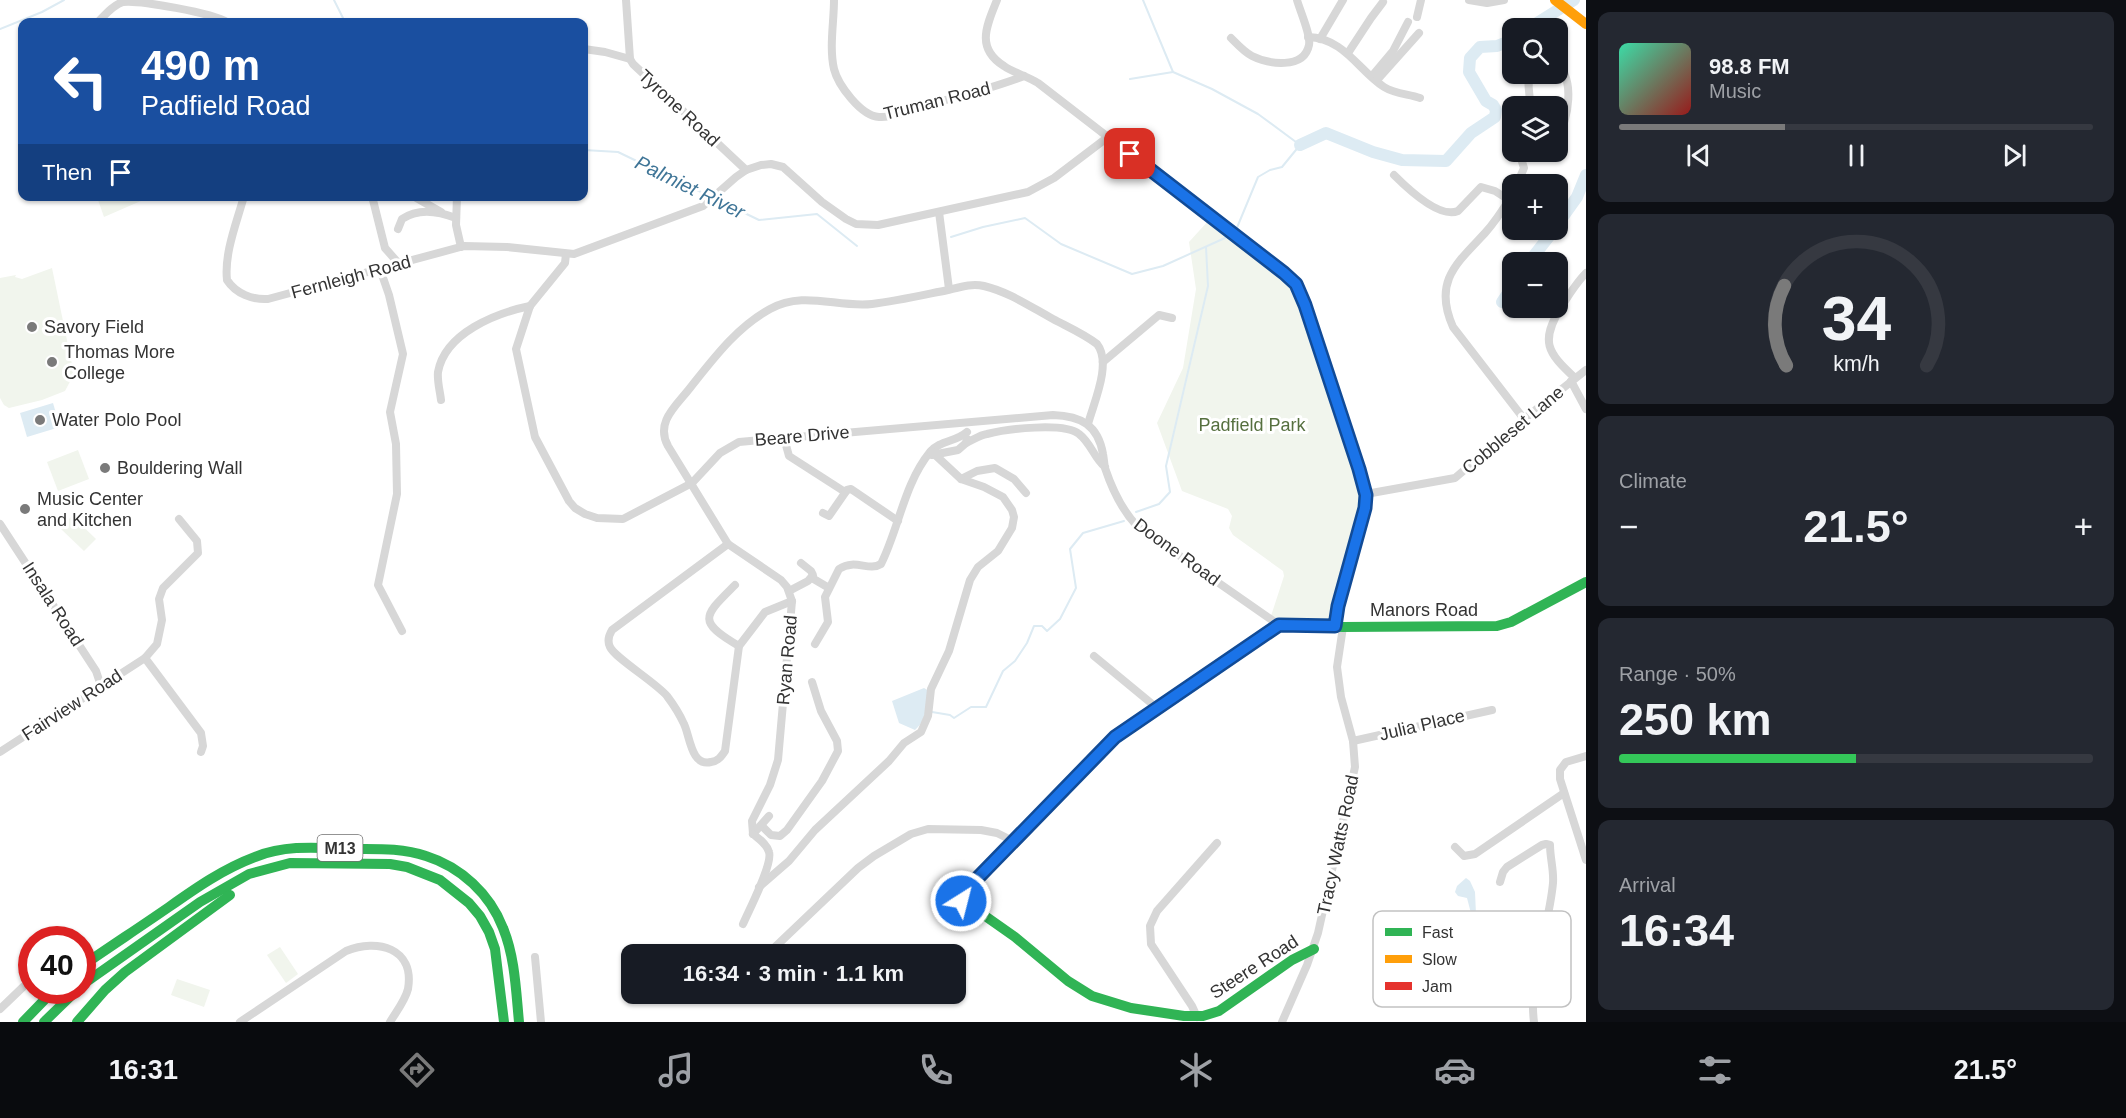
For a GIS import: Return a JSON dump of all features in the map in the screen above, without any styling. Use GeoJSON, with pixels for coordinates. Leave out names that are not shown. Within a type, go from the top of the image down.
{"type":"FeatureCollection","features":[{"type":"Feature","properties":{"kind":"main road"},"geometry":{"type":"LineString","coordinates":[[1555,0],[1586,24]]}},
{"type":"Feature","properties":{"kind":"main road","name":"Manors Road"},"geometry":{"type":"LineString","coordinates":[[1279,625],[1497,626],[1510,622],[1586,582]]}},
{"type":"Feature","properties":{"kind":"main road"},"geometry":{"type":"LineString","coordinates":[[1013,841],[1107,744],[1279,625]]}},
{"type":"Feature","properties":{"kind":"main road","name":"Steere Road"},"geometry":{"type":"LineString","coordinates":[[1013,841],[965,891],[961,899],[1015,937],[1068,981],[1092,996],[1131,1008],[1197,1017],[1219,1011],[1292,960],[1314,949]]}},
{"type":"Feature","properties":{"kind":"main road","name":"M13"},"geometry":{"type":"LineString","coordinates":[[96,956],[217,874],[256,856],[284,849],[302,848],[396,850],[426,856],[456,870],[475,885],[492,905],[504,929],[512,960],[519,1022]]}},
{"type":"Feature","properties":{"kind":"main road","name":"M13"},"geometry":{"type":"LineString","coordinates":[[96,975],[229,884],[249,874],[290,863],[404,865],[431,874],[456,891],[473,908],[494,946],[504,1022]]}},
{"type":"Feature","properties":{"kind":"main road"},"geometry":{"type":"LineString","coordinates":[[77,1022],[105,990],[125,972],[221,900],[263,877],[310,863]]}},
{"type":"Feature","properties":{"kind":"main road"},"geometry":{"type":"LineString","coordinates":[[23,1022],[40,1004]]}},
{"type":"Feature","properties":{"kind":"main road"},"geometry":{"type":"LineString","coordinates":[[44,1022],[63,1004]]}},
{"type":"Feature","properties":{"kind":"street","name":"Tyrone Road"},"geometry":{"type":"LineString","coordinates":[[626,0],[630,59],[637,70],[746,170]]}},
{"type":"Feature","properties":{"kind":"street","name":"Truman Road"},"geometry":{"type":"LineString","coordinates":[[834,0],[834,71],[849,95],[863,111],[873,116],[885,117],[901,113],[1024,76]]}},
{"type":"Feature","properties":{"kind":"street"},"geometry":{"type":"LineString","coordinates":[[998,0],[987,25],[985,36],[987,47],[993,57],[1002,65],[1038,83],[1296,284],[1331,383],[1366,495]]}},
{"type":"Feature","properties":{"kind":"street"},"geometry":{"type":"LineString","coordinates":[[1231,38],[1252,56],[1272,63],[1297,60],[1309,46],[1297,0]]}},
{"type":"Feature","properties":{"kind":"street"},"geometry":{"type":"LineString","coordinates":[[1320,39],[1343,0]]}},
{"type":"Feature","properties":{"kind":"street"},"geometry":{"type":"LineString","coordinates":[[1417,17],[1421,0]]}},
{"type":"Feature","properties":{"kind":"street"},"geometry":{"type":"LineString","coordinates":[[1469,0],[1497,3],[1504,0]]}},
{"type":"Feature","properties":{"kind":"street"},"geometry":{"type":"LineString","coordinates":[[102,18],[123,2],[152,2],[219,18]]}},
{"type":"Feature","properties":{"kind":"street"},"geometry":{"type":"LineString","coordinates":[[1348,53],[1383,2]]}},
{"type":"Feature","properties":{"kind":"street"},"geometry":{"type":"LineString","coordinates":[[1374,78],[1393,51],[1408,22]]}},
{"type":"Feature","properties":{"kind":"street"},"geometry":{"type":"LineString","coordinates":[[1374,78],[1419,33]]}},
{"type":"Feature","properties":{"kind":"street"},"geometry":{"type":"LineString","coordinates":[[1308,37],[1320,39],[1348,53],[1387,89],[1420,98]]}},
{"type":"Feature","properties":{"kind":"street"},"geometry":{"type":"LineString","coordinates":[[588,50],[630,59]]}},
{"type":"Feature","properties":{"kind":"street"},"geometry":{"type":"LineString","coordinates":[[1088,424],[1103,362],[1101,349],[1091,339],[1013,297],[977,284],[872,304],[798,299],[770,309],[750,322],[718,353],[664,422],[665,441],[693,483],[623,519],[597,518],[585,514],[569,501],[535,437],[517,357],[517,343],[530,306],[566,263],[566,254],[574,254],[703,206],[746,170],[771,164],[783,167],[836,213],[856,224],[878,225],[1018,195],[1041,187],[1108,137]]}},
{"type":"Feature","properties":{"kind":"street"},"geometry":{"type":"LineString","coordinates":[[1394,175],[1424,201],[1446,212],[1458,211],[1481,187],[1502,194]]}},
{"type":"Feature","properties":{"kind":"street","name":"Fernleigh Road"},"geometry":{"type":"LineString","coordinates":[[243,201],[226,274],[230,285],[243,294],[259,300],[474,245],[566,254]]}},
{"type":"Feature","properties":{"kind":"street"},"geometry":{"type":"LineString","coordinates":[[373,201],[385,248],[400,265]]}},
{"type":"Feature","properties":{"kind":"street"},"geometry":{"type":"LineString","coordinates":[[422,201],[456,218]]}},
{"type":"Feature","properties":{"kind":"street"},"geometry":{"type":"LineString","coordinates":[[457,201],[456,218],[461,247]]}},
{"type":"Feature","properties":{"kind":"street"},"geometry":{"type":"LineString","coordinates":[[1502,209],[1485,233],[1458,262],[1446,285],[1445,297],[1447,313],[1453,327],[1524,419]]}},
{"type":"Feature","properties":{"kind":"street"},"geometry":{"type":"LineString","coordinates":[[939,212],[949,289]]}},
{"type":"Feature","properties":{"kind":"street"},"geometry":{"type":"LineString","coordinates":[[398,229],[402,219],[409,214],[442,213]]}},
{"type":"Feature","properties":{"kind":"street"},"geometry":{"type":"LineString","coordinates":[[380,269],[389,295],[403,354],[390,412],[396,444],[397,494],[378,585],[402,631]]}},
{"type":"Feature","properties":{"kind":"street"},"geometry":{"type":"LineString","coordinates":[[1586,273],[1574,287],[1548,331],[1551,352],[1573,380],[1586,409]]}},
{"type":"Feature","properties":{"kind":"street"},"geometry":{"type":"LineString","coordinates":[[441,400],[438,371],[445,353],[452,345],[469,330],[489,319],[530,306]]}},
{"type":"Feature","properties":{"kind":"street"},"geometry":{"type":"LineString","coordinates":[[1103,362],[1160,315],[1172,318]]}},
{"type":"Feature","properties":{"kind":"street","name":"Cobbleset Lane"},"geometry":{"type":"LineString","coordinates":[[1366,495],[1455,478],[1586,370]]}},
{"type":"Feature","properties":{"kind":"street","name":"Beare Drive"},"geometry":{"type":"LineString","coordinates":[[693,483],[711,461],[739,442],[1053,415],[1071,417],[1088,424]]}},
{"type":"Feature","properties":{"kind":"street"},"geometry":{"type":"LineString","coordinates":[[965,423],[966,443]]}},
{"type":"Feature","properties":{"kind":"street","name":"Doone Road"},"geometry":{"type":"LineString","coordinates":[[1088,424],[1093,428],[1101,444],[1105,467],[1124,509],[1137,526],[1279,625]]}},
{"type":"Feature","properties":{"kind":"street"},"geometry":{"type":"LineString","coordinates":[[931,454],[958,450],[966,443],[988,433],[1050,428],[1071,429],[1083,437],[1098,461],[1105,467]]}},
{"type":"Feature","properties":{"kind":"street"},"geometry":{"type":"LineString","coordinates":[[815,644],[828,622],[825,600],[839,570],[859,564],[875,567],[881,564],[914,478],[931,454],[944,442],[967,432]]}},
{"type":"Feature","properties":{"kind":"street"},"geometry":{"type":"LineString","coordinates":[[783,438],[789,456],[846,492]]}},
{"type":"Feature","properties":{"kind":"street"},"geometry":{"type":"LineString","coordinates":[[759,886],[789,861],[815,830],[889,761],[904,743],[921,732],[926,724],[931,689],[949,651],[970,580],[978,567],[998,551],[1008,537],[1014,522],[1012,510],[1003,497],[961,479],[931,454]]}},
{"type":"Feature","properties":{"kind":"street"},"geometry":{"type":"LineString","coordinates":[[961,479],[977,471],[995,468],[1014,479],[1026,493]]}},
{"type":"Feature","properties":{"kind":"street","name":"Ryan Road"},"geometry":{"type":"LineString","coordinates":[[693,483],[728,544],[774,574],[789,591],[792,601],[778,760],[771,785],[752,821],[753,834]]}},
{"type":"Feature","properties":{"kind":"street"},"geometry":{"type":"LineString","coordinates":[[823,513],[831,515],[849,489],[898,521]]}},
{"type":"Feature","properties":{"kind":"street","name":"Tracy Watts Road"},"geometry":{"type":"LineString","coordinates":[[1282,1022],[1314,949],[1353,778],[1355,757],[1353,741],[1341,697],[1337,667],[1338,606],[1365,508],[1366,495]]}},
{"type":"Feature","properties":{"kind":"street"},"geometry":{"type":"LineString","coordinates":[[179,519],[197,541],[198,553],[163,588],[159,599],[162,621],[156,644],[144,658],[201,733],[203,746],[201,752]]}},
{"type":"Feature","properties":{"kind":"street","name":"Insala Road"},"geometry":{"type":"LineString","coordinates":[[0,524],[96,670],[101,686]]}},
{"type":"Feature","properties":{"kind":"street"},"geometry":{"type":"LineString","coordinates":[[728,544],[612,630],[609,640],[614,652],[667,697],[684,723],[693,752],[701,761],[707,763],[718,760],[725,751],[739,645],[765,612],[792,601]]}},
{"type":"Feature","properties":{"kind":"street"},"geometry":{"type":"LineString","coordinates":[[801,563],[812,571],[812,578]]}},
{"type":"Feature","properties":{"kind":"street"},"geometry":{"type":"LineString","coordinates":[[812,578],[829,588]]}},
{"type":"Feature","properties":{"kind":"street"},"geometry":{"type":"LineString","coordinates":[[789,591],[812,578]]}},
{"type":"Feature","properties":{"kind":"street"},"geometry":{"type":"LineString","coordinates":[[735,585],[711,610],[708,622],[739,645]]}},
{"type":"Feature","properties":{"kind":"street"},"geometry":{"type":"LineString","coordinates":[[1094,656],[1157,708]]}},
{"type":"Feature","properties":{"kind":"street","name":"Fairview Road"},"geometry":{"type":"LineString","coordinates":[[0,752],[144,658]]}},
{"type":"Feature","properties":{"kind":"street"},"geometry":{"type":"LineString","coordinates":[[762,826],[774,836],[780,836],[787,830],[835,759],[837,741],[821,711],[812,682]]}},
{"type":"Feature","properties":{"kind":"street","name":"Julia Place"},"geometry":{"type":"LineString","coordinates":[[1353,741],[1492,710]]}},
{"type":"Feature","properties":{"kind":"street"},"geometry":{"type":"LineString","coordinates":[[1586,756],[1569,760],[1562,765],[1560,779],[1586,860]]}},
{"type":"Feature","properties":{"kind":"street"},"geometry":{"type":"LineString","coordinates":[[1455,847],[1464,856],[1475,854],[1564,793]]}},
{"type":"Feature","properties":{"kind":"street"},"geometry":{"type":"LineString","coordinates":[[743,924],[770,856],[768,848],[753,834],[770,816]]}},
{"type":"Feature","properties":{"kind":"street"},"geometry":{"type":"LineString","coordinates":[[778,944],[874,856],[912,834],[935,829],[981,830],[997,833],[1013,841]]}},
{"type":"Feature","properties":{"kind":"street"},"geometry":{"type":"LineString","coordinates":[[1197,1017],[1150,940],[1149,926],[1174,892],[1217,843]]}},
{"type":"Feature","properties":{"kind":"street"},"geometry":{"type":"LineString","coordinates":[[1500,882],[1507,867],[1542,845],[1550,845],[1553,881],[1548,911]]}},
{"type":"Feature","properties":{"kind":"street"},"geometry":{"type":"LineString","coordinates":[[240,1022],[339,955],[353,948],[369,945],[385,946],[395,952],[403,961],[408,973],[406,997],[390,1022]]}},
{"type":"Feature","properties":{"kind":"street"},"geometry":{"type":"LineString","coordinates":[[535,957],[541,1022]]}},
{"type":"Feature","properties":{"kind":"street"},"geometry":{"type":"LineString","coordinates":[[0,1009],[18,992]]}},
{"type":"Feature","properties":{"kind":"street"},"geometry":{"type":"LineString","coordinates":[[1533,1007],[1534,1022]]}},
{"type":"Feature","properties":{"kind":"green space"},"geometry":{"type":"Polygon","coordinates":[[[98,201],[141,201],[104,217],[98,201]]]}},
{"type":"Feature","properties":{"kind":"green space","name":"Padfield Park"},"geometry":{"type":"Polygon","coordinates":[[[1209,220],[1254,252],[1276,272],[1286,282],[1303,307],[1360,480],[1364,508],[1328,621],[1291,622],[1271,616],[1284,576],[1283,571],[1233,535],[1229,528],[1232,516],[1228,509],[1182,491],[1157,423],[1183,368],[1196,289],[1189,242],[1209,220]]]}},
{"type":"Feature","properties":{"kind":"green space","name":"Savory Field"},"geometry":{"type":"Polygon","coordinates":[[[52,268],[74,374],[65,391],[42,400],[9,408],[0,398],[0,278],[16,275],[15,277],[22,279],[52,268]]]}},
{"type":"Feature","properties":{"kind":"green space"},"geometry":{"type":"Polygon","coordinates":[[[78,450],[89,479],[58,491],[47,462],[78,450]]]}},
{"type":"Feature","properties":{"kind":"green space"},"geometry":{"type":"Polygon","coordinates":[[[72,516],[96,539],[84,551],[60,528],[72,516]]]}},
{"type":"Feature","properties":{"kind":"green space"},"geometry":{"type":"Polygon","coordinates":[[[280,947],[298,974],[286,983],[267,955],[280,947]]]}},
{"type":"Feature","properties":{"kind":"green space"},"geometry":{"type":"Polygon","coordinates":[[[177,979],[210,990],[204,1007],[171,995],[177,979]]]}},
{"type":"Feature","properties":{"kind":"shaded area","name":"Water Polo Pool"},"geometry":{"type":"Polygon","coordinates":[[[53,403],[60,427],[27,437],[20,413],[53,403]]]}},
{"type":"Feature","properties":{"kind":"shaded area"},"geometry":{"type":"Polygon","coordinates":[[[924,688],[929,691],[922,722],[915,730],[899,723],[892,701],[924,688]]]}},
{"type":"Feature","properties":{"kind":"shaded area"},"geometry":{"type":"Polygon","coordinates":[[[1466,878],[1470,881],[1475,892],[1476,911],[1470,911],[1467,898],[1458,896],[1455,892],[1457,886],[1466,878]]]}},
{"type":"Feature","properties":{"kind":"waterway","name":"Palmiet River"},"geometry":{"type":"LineString","coordinates":[[27,18],[64,0]]}},
{"type":"Feature","properties":{"kind":"waterway","name":"Palmiet River"},"geometry":{"type":"LineString","coordinates":[[334,0],[343,18]]}},
{"type":"Feature","properties":{"kind":"waterway"},"geometry":{"type":"LineString","coordinates":[[1143,0],[1173,72],[1212,89],[1258,114],[1300,145],[1282,167],[1270,170],[1258,177],[1236,230]]}},
{"type":"Feature","properties":{"kind":"waterway","name":"Palmiet River"},"geometry":{"type":"LineString","coordinates":[[1545,18],[1574,0]]}},
{"type":"Feature","properties":{"kind":"waterway","name":"Palmiet River"},"geometry":{"type":"LineString","coordinates":[[0,29],[18,22]]}},
{"type":"Feature","properties":{"kind":"waterway","name":"Palmiet River"},"geometry":{"type":"LineString","coordinates":[[1300,145],[1326,133],[1373,152],[1402,160],[1446,161],[1471,133],[1495,117],[1496,110],[1486,101],[1469,72],[1470,58],[1480,47],[1502,44]]}},
{"type":"Feature","properties":{"kind":"waterway"},"geometry":{"type":"LineString","coordinates":[[1130,79],[1173,72]]}},
{"type":"Feature","properties":{"kind":"waterway","name":"Palmiet River"},"geometry":{"type":"LineString","coordinates":[[588,150],[618,152],[759,220],[817,214],[857,246]]}},
{"type":"Feature","properties":{"kind":"waterway","name":"Palmiet River"},"geometry":{"type":"LineString","coordinates":[[1568,210],[1577,197],[1586,175]]}},
{"type":"Feature","properties":{"kind":"waterway","name":"Palmiet River"},"geometry":{"type":"LineString","coordinates":[[951,237],[1025,218],[1061,244],[1132,274],[1163,266],[1225,238]]}},
{"type":"Feature","properties":{"kind":"waterway","name":"Palmiet River"},"geometry":{"type":"LineString","coordinates":[[1537,252],[1546,240]]}},
{"type":"Feature","properties":{"kind":"waterway"},"geometry":{"type":"LineString","coordinates":[[1136,512],[1159,504],[1170,492],[1166,466],[1208,286],[1206,247]]}},
{"type":"Feature","properties":{"kind":"waterway"},"geometry":{"type":"LineString","coordinates":[[932,712],[950,715],[954,718],[971,707],[986,707],[1003,671],[1015,661],[1027,643],[1034,626],[1042,626],[1047,631],[1060,619],[1076,588],[1070,549],[1083,533],[1124,521]]}},
{"type":"Feature","properties":{"kind":"traffic: fast"},"geometry":{"type":"LineString","coordinates":[[1190,686],[1279,625],[1497,626],[1511,622],[1586,582]]}},
{"type":"Feature","properties":{"kind":"traffic: fast"},"geometry":{"type":"LineString","coordinates":[[1061,791],[965,891],[961,899],[1015,937],[1068,981],[1092,996],[1131,1008],[1184,1016],[1203,1016],[1219,1011],[1292,960],[1314,949]]}},
{"type":"Feature","properties":{"kind":"traffic: fast"},"geometry":{"type":"LineString","coordinates":[[96,956],[210,879],[255,857],[279,850],[304,848],[399,850],[417,853],[451,867],[473,883],[490,904],[503,928],[510,951],[519,1022]]}},
{"type":"Feature","properties":{"kind":"traffic: fast"},"geometry":{"type":"LineString","coordinates":[[96,975],[200,902],[249,874],[290,863],[390,864],[407,867],[440,880],[469,903],[480,916],[495,949],[504,1022]]}},
{"type":"Feature","properties":{"kind":"traffic: fast"},"geometry":{"type":"LineString","coordinates":[[77,1022],[105,990],[125,972],[230,895]]}},
{"type":"Feature","properties":{"kind":"traffic: fast"},"geometry":{"type":"LineString","coordinates":[[23,1022],[40,1004]]}},
{"type":"Feature","properties":{"kind":"traffic: fast"},"geometry":{"type":"LineString","coordinates":[[44,1022],[63,1004]]}},
{"type":"Feature","properties":{"kind":"traffic: slow"},"geometry":{"type":"LineString","coordinates":[[1555,0],[1586,24]]}},
{"type":"Feature","properties":{"kind":"traffic: jam"},"geometry":{"type":"LineString","coordinates":[[1061,791],[1111,740],[1190,686]]}},
{"type":"Feature","properties":{"kind":"place","name":"Savory Field"},"geometry":{"type":"Point","coordinates":[32,327]}},
{"type":"Feature","properties":{"kind":"place","name":"Thomas More College"},"geometry":{"type":"Point","coordinates":[52,362]}},
{"type":"Feature","properties":{"kind":"place","name":"Water Polo Pool"},"geometry":{"type":"Point","coordinates":[40,420]}},
{"type":"Feature","properties":{"kind":"place","name":"Bouldering Wall"},"geometry":{"type":"Point","coordinates":[105,468]}},
{"type":"Feature","properties":{"kind":"place","name":"Music Center and Kitchen"},"geometry":{"type":"Point","coordinates":[25,509]}},
{"type":"Feature","properties":{"kind":"route"},"geometry":{"type":"LineString","coordinates":[[961,901],[965,891],[1115,737],[1279,625],[1335,626],[1338,606],[1365,508],[1366,495],[1359,469],[1302,296],[1296,284],[1130,154]]}}]}
